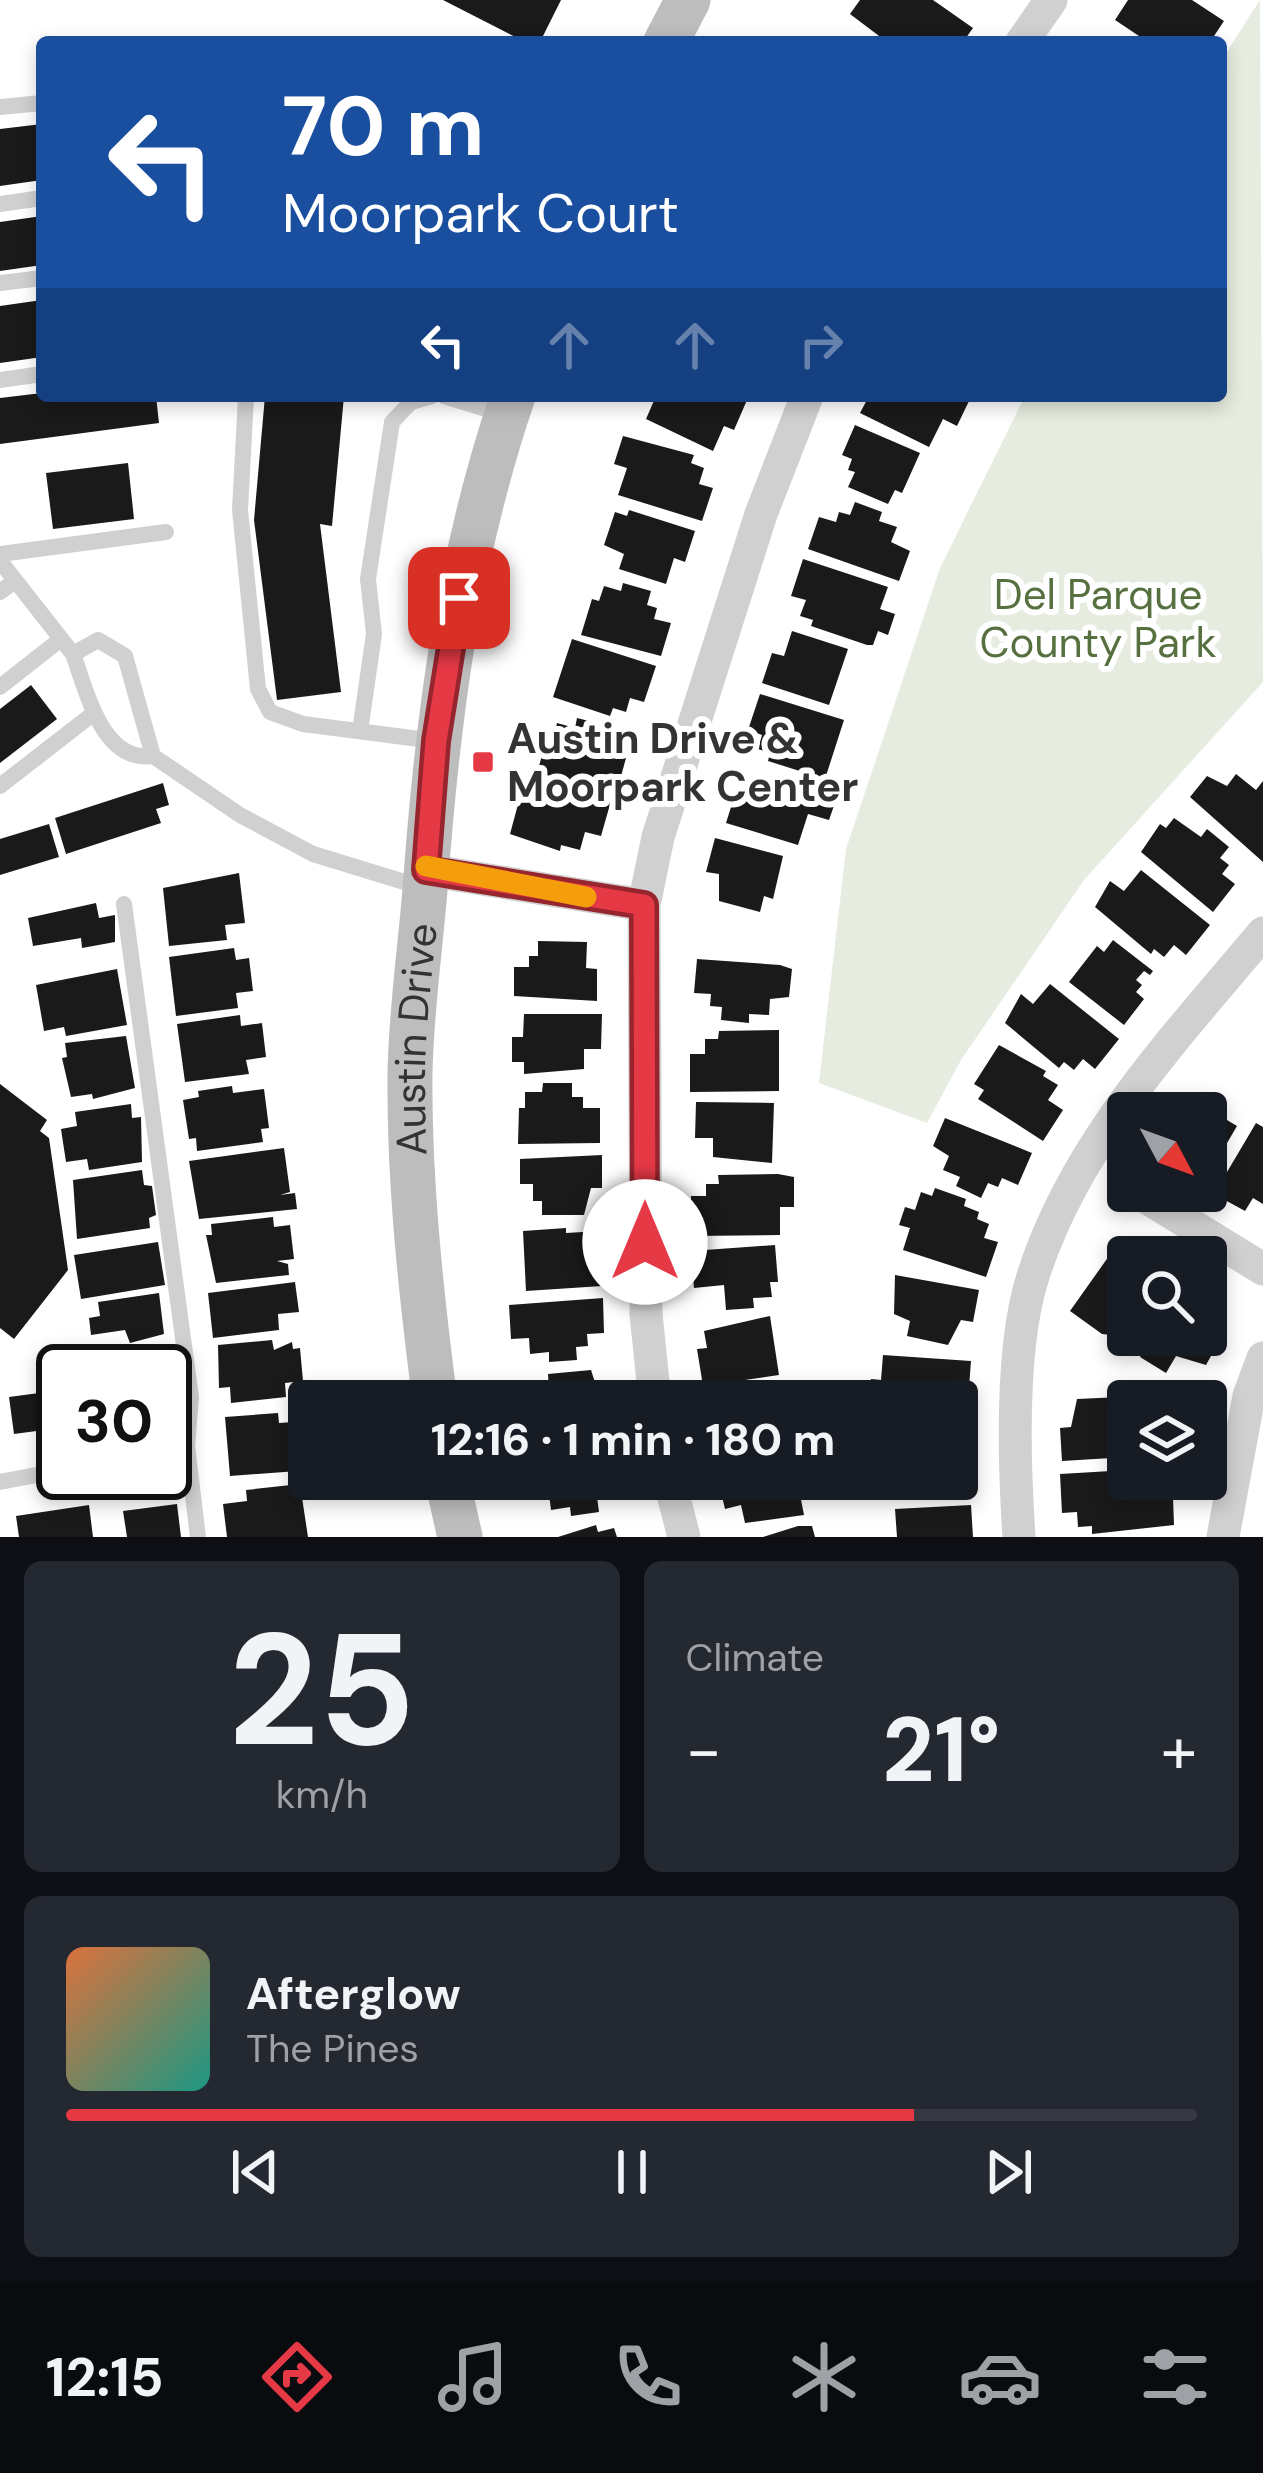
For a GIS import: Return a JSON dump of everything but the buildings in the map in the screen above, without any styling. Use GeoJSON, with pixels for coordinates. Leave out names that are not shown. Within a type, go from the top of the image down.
{"type":"FeatureCollection","features":[{"type":"Feature","properties":{"kind":"main road"},"geometry":{"type":"LineString","coordinates":[[669,36],[688,0]]}},
{"type":"Feature","properties":{"kind":"main road","name":"Austin Drive"},"geometry":{"type":"LineString","coordinates":[[432,1380],[420,1291],[410,1072],[425,879],[436,741],[459,598],[509,406]]}},
{"type":"Feature","properties":{"kind":"main road"},"geometry":{"type":"LineString","coordinates":[[452,1500],[460,1537]]}},
{"type":"Feature","properties":{"kind":"street"},"geometry":{"type":"LineString","coordinates":[[1026,36],[1051,0]]}},
{"type":"Feature","properties":{"kind":"street"},"geometry":{"type":"LineString","coordinates":[[653,1380],[646,1313],[644,905],[658,837],[732,604],[768,492],[805,402]]}},
{"type":"Feature","properties":{"kind":"street"},"geometry":{"type":"LineString","coordinates":[[425,879],[644,905]]}},
{"type":"Feature","properties":{"kind":"street"},"geometry":{"type":"LineString","coordinates":[[1019,1537],[1014,1456],[1025,1312],[1034,1272],[1086,1160],[1135,1087],[1263,933]]}},
{"type":"Feature","properties":{"kind":"street"},"geometry":{"type":"LineString","coordinates":[[1086,1160],[1107,1173]]}},
{"type":"Feature","properties":{"kind":"street"},"geometry":{"type":"LineString","coordinates":[[1170,1212],[1263,1269]]}},
{"type":"Feature","properties":{"kind":"street"},"geometry":{"type":"LineString","coordinates":[[1223,1537],[1263,1358]]}},
{"type":"Feature","properties":{"kind":"street"},"geometry":{"type":"LineString","coordinates":[[675,1500],[685,1537]]}},
{"type":"Feature","properties":{"kind":"lane"},"geometry":{"type":"LineString","coordinates":[[0,107],[36,104]]}},
{"type":"Feature","properties":{"kind":"lane"},"geometry":{"type":"LineString","coordinates":[[0,204],[36,199]]}},
{"type":"Feature","properties":{"kind":"lane"},"geometry":{"type":"LineString","coordinates":[[0,283],[36,279]]}},
{"type":"Feature","properties":{"kind":"lane"},"geometry":{"type":"LineString","coordinates":[[0,380],[36,375]]}},
{"type":"Feature","properties":{"kind":"lane"},"geometry":{"type":"LineString","coordinates":[[246,402],[240,510],[259,689],[270,712],[303,724],[436,741]]}},
{"type":"Feature","properties":{"kind":"lane"},"geometry":{"type":"LineString","coordinates":[[360,731],[374,634],[368,579],[392,422],[411,402]]}},
{"type":"Feature","properties":{"kind":"lane"},"geometry":{"type":"LineString","coordinates":[[153,756],[136,758],[117,747],[94,713],[67,647],[0,557],[166,532]]}},
{"type":"Feature","properties":{"kind":"lane"},"geometry":{"type":"LineString","coordinates":[[0,592],[15,580]]}},
{"type":"Feature","properties":{"kind":"lane"},"geometry":{"type":"LineString","coordinates":[[0,687],[67,647],[98,640],[125,656],[153,756],[241,815],[313,854],[425,879]]}},
{"type":"Feature","properties":{"kind":"lane"},"geometry":{"type":"LineString","coordinates":[[0,786],[94,713]]}},
{"type":"Feature","properties":{"kind":"lane"},"geometry":{"type":"LineString","coordinates":[[124,904],[184,1344]]}},
{"type":"Feature","properties":{"kind":"lane"},"geometry":{"type":"LineString","coordinates":[[0,1482],[36,1475]]}},
{"type":"Feature","properties":{"kind":"lane"},"geometry":{"type":"LineString","coordinates":[[192,1482],[198,1537]]}},
{"type":"Feature","properties":{"kind":"green space","name":"Del Parque County Park"},"geometry":{"type":"Polygon","coordinates":[[[1260,0],[1263,682],[1084,880],[961,1060],[927,1123],[819,1083],[846,849],[940,568],[1022,402],[1227,402],[1227,52],[1260,0]]]}},
{"type":"Feature","properties":{"kind":"slow traffic"},"geometry":{"type":"LineString","coordinates":[[426,866],[426,870],[586,897]]}},
{"type":"Feature","properties":{"kind":"place","name":"Austin Drive & Moorpark Center"},"geometry":{"type":"Point","coordinates":[483,762]}},
{"type":"Feature","properties":{"kind":"route"},"geometry":{"type":"LineString","coordinates":[[459,598],[436,741],[426,870],[644,905],[645,1242]]}}]}
